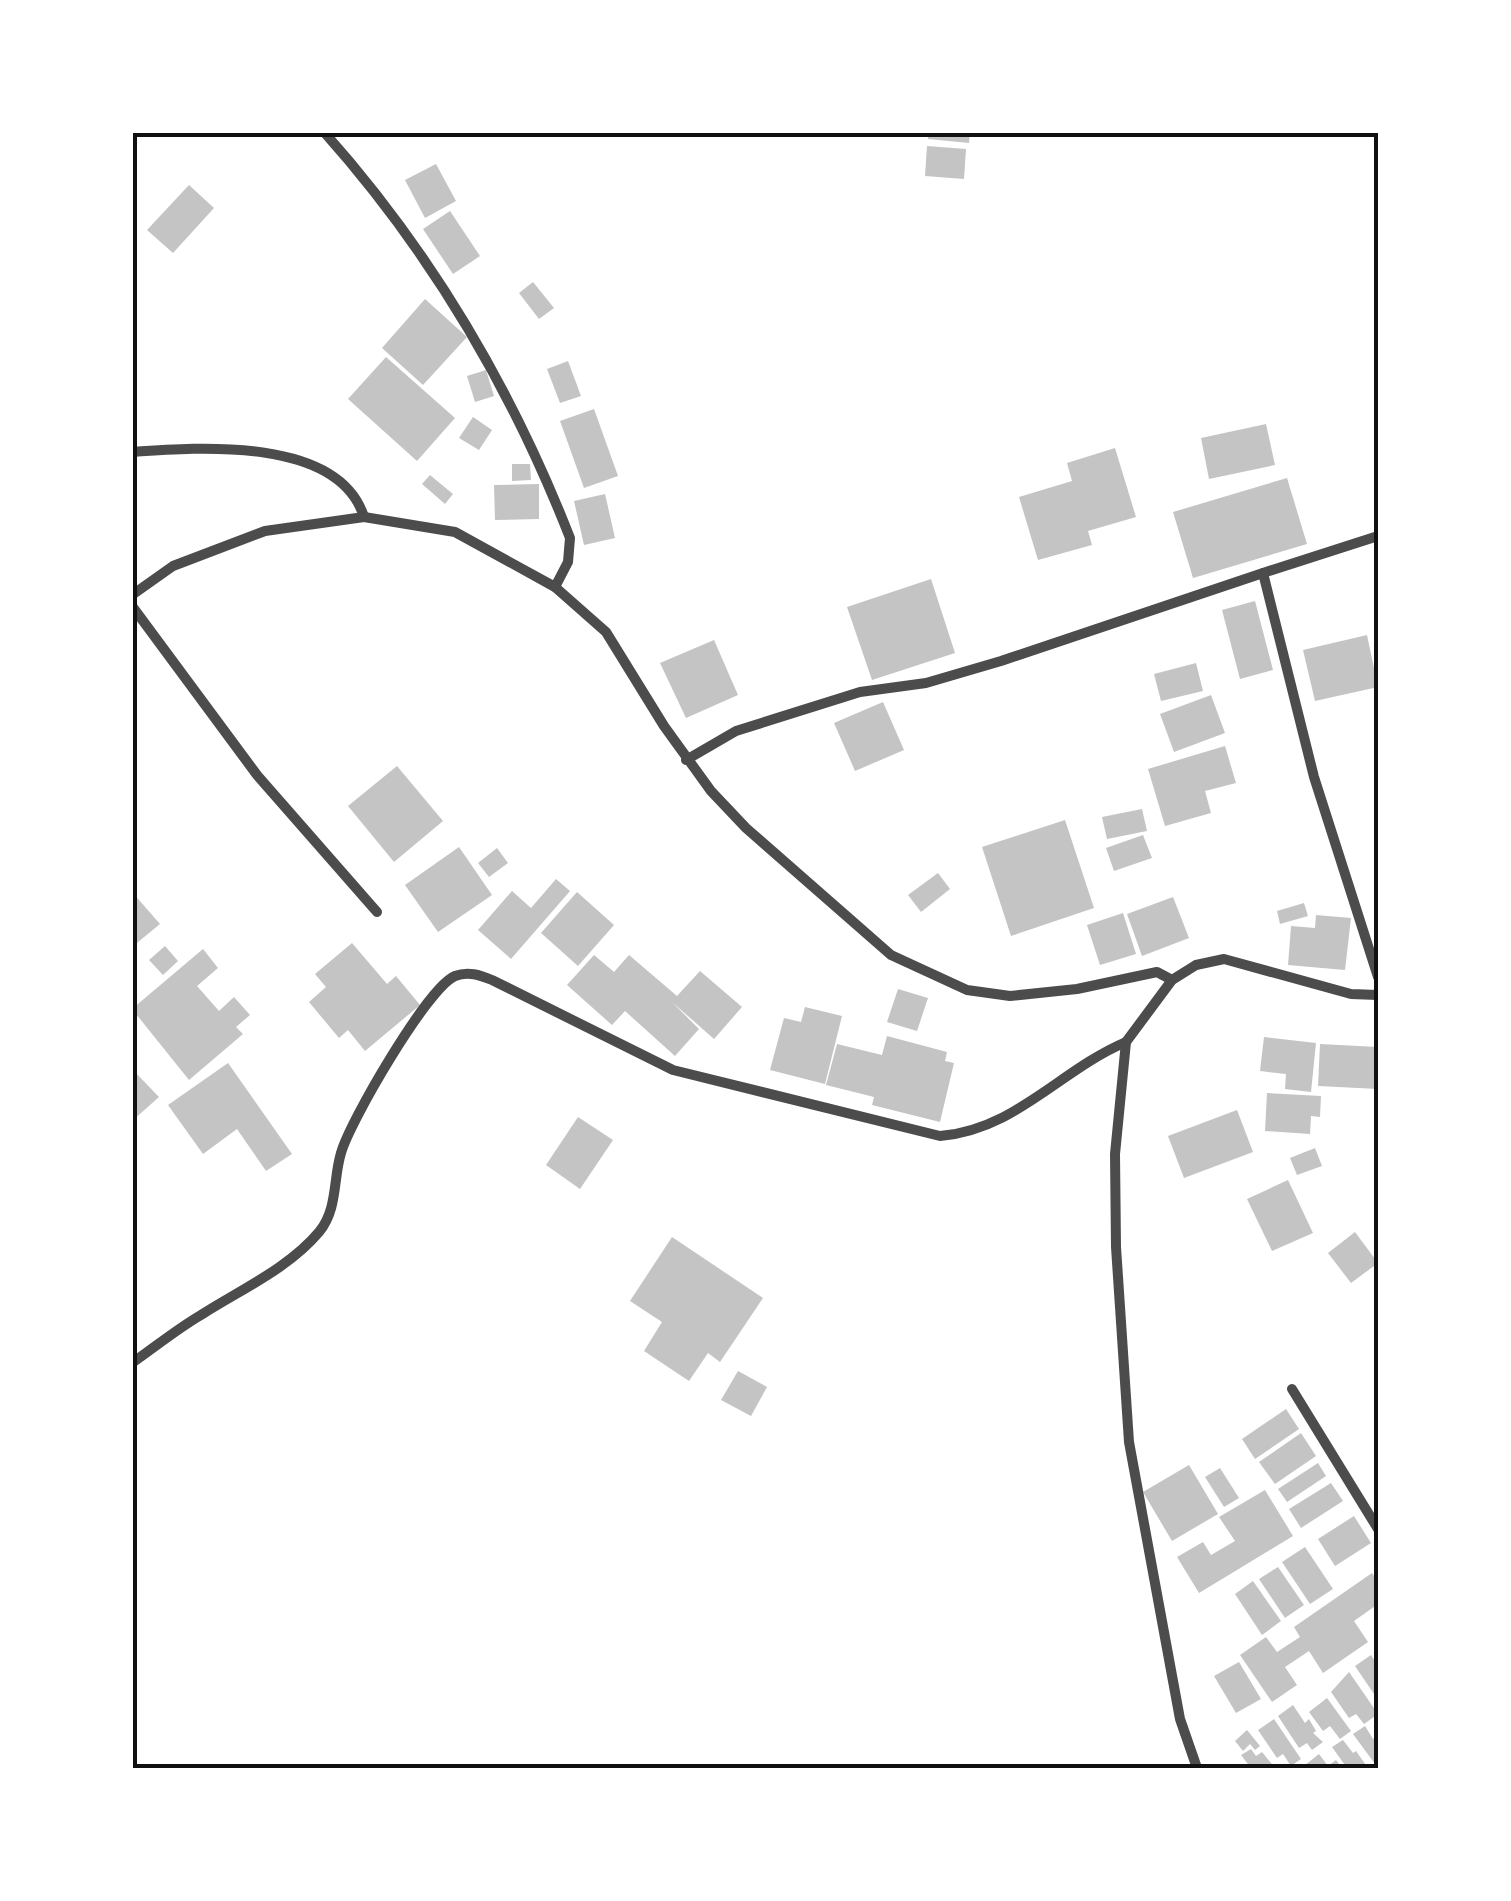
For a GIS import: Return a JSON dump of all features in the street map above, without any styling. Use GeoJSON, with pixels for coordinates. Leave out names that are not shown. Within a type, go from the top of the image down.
{"type":"FeatureCollection","features":[{"type":"Feature","properties":{"kind":"street"},"geometry":{"type":"LineString","coordinates":[[324,132],[390,205],[492,365],[570,538],[568,562],[555,588]]}},
{"type":"Feature","properties":{"kind":"street"},"geometry":{"type":"LineString","coordinates":[[132,452],[202,447],[317,465],[347,484],[358,497],[364,517]]}},
{"type":"Feature","properties":{"kind":"street"},"geometry":{"type":"LineString","coordinates":[[132,595],[172,566],[218,545],[311,522],[364,517],[455,532],[555,588],[606,632],[686,760],[746,828],[890,955],[930,977],[967,990],[1010,996],[1077,990],[1156,972],[1172,980]]}},
{"type":"Feature","properties":{"kind":"street"},"geometry":{"type":"LineString","coordinates":[[686,760],[736,732],[860,692],[926,683],[982,666],[1378,536]]}},
{"type":"Feature","properties":{"kind":"street"},"geometry":{"type":"LineString","coordinates":[[1264,573],[1314,777],[1378,977]]}},
{"type":"Feature","properties":{"kind":"street"},"geometry":{"type":"LineString","coordinates":[[132,606],[258,775],[376,912]]}},
{"type":"Feature","properties":{"kind":"street"},"geometry":{"type":"LineString","coordinates":[[132,1363],[278,1266],[322,1228],[332,1205],[341,1152],[359,1112],[418,1014],[438,988],[456,976],[475,974],[492,980],[673,1070],[940,1136],[971,1134],[996,1124],[1102,1053],[1126,1042],[1172,980],[1196,965],[1224,959],[1351,994],[1378,995]]}},
{"type":"Feature","properties":{"kind":"street"},"geometry":{"type":"LineString","coordinates":[[1126,1042],[1115,1172],[1129,1442],[1180,1718],[1197,1768]]}},
{"type":"Feature","properties":{"kind":"street"},"geometry":{"type":"LineString","coordinates":[[1292,1390],[1378,1528]]}},
{"type":"Feature","properties":{"kind":"building"},"geometry":{"type":"Polygon","coordinates":[[[929,132],[970,132],[969,143],[928,139],[929,132]]]}},
{"type":"Feature","properties":{"kind":"building"},"geometry":{"type":"Polygon","coordinates":[[[927,146],[966,149],[964,179],[925,176],[927,146]]]}},
{"type":"Feature","properties":{"kind":"building"},"geometry":{"type":"Polygon","coordinates":[[[436,164],[456,201],[425,218],[405,180],[436,164]]]}},
{"type":"Feature","properties":{"kind":"building"},"geometry":{"type":"Polygon","coordinates":[[[189,185],[214,208],[173,253],[147,230],[189,185]]]}},
{"type":"Feature","properties":{"kind":"building"},"geometry":{"type":"Polygon","coordinates":[[[450,211],[480,256],[453,274],[423,229],[450,211]]]}},
{"type":"Feature","properties":{"kind":"building"},"geometry":{"type":"Polygon","coordinates":[[[533,282],[554,308],[539,319],[519,293],[533,282]]]}},
{"type":"Feature","properties":{"kind":"building"},"geometry":{"type":"Polygon","coordinates":[[[425,299],[467,337],[423,385],[382,348],[425,299]]]}},
{"type":"Feature","properties":{"kind":"building"},"geometry":{"type":"Polygon","coordinates":[[[386,357],[455,418],[417,461],[348,399],[386,357]]]}},
{"type":"Feature","properties":{"kind":"building"},"geometry":{"type":"Polygon","coordinates":[[[568,361],[581,396],[560,403],[547,369],[568,361]]]}},
{"type":"Feature","properties":{"kind":"building"},"geometry":{"type":"Polygon","coordinates":[[[486,370],[494,396],[475,402],[467,376],[486,370]]]}},
{"type":"Feature","properties":{"kind":"building"},"geometry":{"type":"Polygon","coordinates":[[[594,409],[618,476],[584,488],[560,421],[594,409]]]}},
{"type":"Feature","properties":{"kind":"building"},"geometry":{"type":"Polygon","coordinates":[[[473,417],[492,430],[479,450],[459,438],[473,417]]]}},
{"type":"Feature","properties":{"kind":"building"},"geometry":{"type":"Polygon","coordinates":[[[1266,424],[1275,465],[1209,479],[1201,438],[1266,424]]]}},
{"type":"Feature","properties":{"kind":"building"},"geometry":{"type":"Polygon","coordinates":[[[1115,448],[1136,517],[1088,531],[1092,545],[1038,560],[1019,497],[1072,481],[1067,463],[1115,448]]]}},
{"type":"Feature","properties":{"kind":"building"},"geometry":{"type":"Polygon","coordinates":[[[512,464],[530,464],[531,480],[512,481],[512,464]]]}},
{"type":"Feature","properties":{"kind":"building"},"geometry":{"type":"Polygon","coordinates":[[[430,475],[453,494],[445,504],[422,484],[430,475]]]}},
{"type":"Feature","properties":{"kind":"building"},"geometry":{"type":"Polygon","coordinates":[[[1287,478],[1307,544],[1193,578],[1173,512],[1287,478]]]}},
{"type":"Feature","properties":{"kind":"building"},"geometry":{"type":"Polygon","coordinates":[[[539,484],[539,519],[495,520],[494,485],[539,484]]]}},
{"type":"Feature","properties":{"kind":"building"},"geometry":{"type":"Polygon","coordinates":[[[605,494],[615,538],[584,545],[574,501],[605,494]]]}},
{"type":"Feature","properties":{"kind":"building"},"geometry":{"type":"Polygon","coordinates":[[[931,579],[955,653],[872,680],[847,607],[931,579]]]}},
{"type":"Feature","properties":{"kind":"building"},"geometry":{"type":"Polygon","coordinates":[[[1255,601],[1273,670],[1240,679],[1222,610],[1255,601]]]}},
{"type":"Feature","properties":{"kind":"building"},"geometry":{"type":"Polygon","coordinates":[[[1367,635],[1378,687],[1315,701],[1303,650],[1367,635]]]}},
{"type":"Feature","properties":{"kind":"building"},"geometry":{"type":"Polygon","coordinates":[[[714,640],[738,695],[686,718],[660,663],[714,640]]]}},
{"type":"Feature","properties":{"kind":"building"},"geometry":{"type":"Polygon","coordinates":[[[1196,663],[1203,691],[1161,701],[1154,674],[1196,663]]]}},
{"type":"Feature","properties":{"kind":"building"},"geometry":{"type":"Polygon","coordinates":[[[1211,695],[1225,733],[1174,752],[1160,714],[1211,695]]]}},
{"type":"Feature","properties":{"kind":"building"},"geometry":{"type":"Polygon","coordinates":[[[883,702],[904,750],[855,771],[834,723],[883,702]]]}},
{"type":"Feature","properties":{"kind":"building"},"geometry":{"type":"Polygon","coordinates":[[[1225,746],[1236,783],[1205,791],[1211,813],[1165,826],[1148,769],[1225,746]]]}},
{"type":"Feature","properties":{"kind":"building"},"geometry":{"type":"Polygon","coordinates":[[[397,766],[443,821],[394,862],[348,806],[397,766]]]}},
{"type":"Feature","properties":{"kind":"building"},"geometry":{"type":"Polygon","coordinates":[[[1142,809],[1147,831],[1107,839],[1102,817],[1142,809]]]}},
{"type":"Feature","properties":{"kind":"building"},"geometry":{"type":"Polygon","coordinates":[[[1065,820],[1094,908],[1011,936],[982,847],[1065,820]]]}},
{"type":"Feature","properties":{"kind":"building"},"geometry":{"type":"Polygon","coordinates":[[[1143,835],[1152,858],[1114,871],[1106,848],[1143,835]]]}},
{"type":"Feature","properties":{"kind":"building"},"geometry":{"type":"Polygon","coordinates":[[[459,847],[492,895],[438,932],[405,885],[459,847]]]}},
{"type":"Feature","properties":{"kind":"building"},"geometry":{"type":"Polygon","coordinates":[[[497,848],[508,863],[489,877],[478,863],[497,848]]]}},
{"type":"Feature","properties":{"kind":"building"},"geometry":{"type":"Polygon","coordinates":[[[938,873],[950,889],[921,912],[908,895],[938,873]]]}},
{"type":"Feature","properties":{"kind":"building"},"geometry":{"type":"Polygon","coordinates":[[[556,879],[570,891],[511,959],[478,930],[512,891],[531,908],[556,879]]]}},
{"type":"Feature","properties":{"kind":"building"},"geometry":{"type":"Polygon","coordinates":[[[132,892],[160,924],[132,947],[132,892]]]}},
{"type":"Feature","properties":{"kind":"building"},"geometry":{"type":"Polygon","coordinates":[[[577,892],[614,925],[578,966],[541,933],[577,892]]]}},
{"type":"Feature","properties":{"kind":"building"},"geometry":{"type":"Polygon","coordinates":[[[1173,897],[1189,938],[1142,956],[1127,914],[1173,897]]]}},
{"type":"Feature","properties":{"kind":"building"},"geometry":{"type":"Polygon","coordinates":[[[1304,903],[1308,916],[1280,924],[1277,911],[1304,903]]]}},
{"type":"Feature","properties":{"kind":"building"},"geometry":{"type":"Polygon","coordinates":[[[1123,913],[1136,954],[1100,965],[1087,925],[1123,913]]]}},
{"type":"Feature","properties":{"kind":"building"},"geometry":{"type":"Polygon","coordinates":[[[1316,915],[1351,918],[1345,970],[1288,965],[1291,926],[1315,928],[1316,915]]]}},
{"type":"Feature","properties":{"kind":"building"},"geometry":{"type":"Polygon","coordinates":[[[352,943],[387,984],[396,976],[420,1005],[365,1051],[348,1030],[339,1038],[309,1002],[326,987],[315,974],[352,943]]]}},
{"type":"Feature","properties":{"kind":"building"},"geometry":{"type":"Polygon","coordinates":[[[165,946],[178,961],[163,975],[149,960],[165,946]]]}},
{"type":"Feature","properties":{"kind":"building"},"geometry":{"type":"Polygon","coordinates":[[[203,949],[218,968],[197,986],[219,1011],[234,997],[250,1015],[236,1027],[243,1034],[189,1080],[132,1009],[203,949]]]}},
{"type":"Feature","properties":{"kind":"building"},"geometry":{"type":"Polygon","coordinates":[[[594,955],[614,972],[629,955],[677,996],[700,971],[742,1007],[714,1039],[672,1002],[699,1029],[675,1056],[625,1011],[612,1025],[567,985],[594,955]]]}},
{"type":"Feature","properties":{"kind":"building"},"geometry":{"type":"Polygon","coordinates":[[[898,989],[928,998],[917,1031],[887,1022],[898,989]]]}},
{"type":"Feature","properties":{"kind":"building"},"geometry":{"type":"Polygon","coordinates":[[[805,1007],[842,1016],[825,1084],[770,1070],[784,1018],[801,1022],[805,1007]]]}},
{"type":"Feature","properties":{"kind":"building"},"geometry":{"type":"Polygon","coordinates":[[[887,1036],[947,1052],[945,1061],[954,1063],[940,1122],[872,1105],[874,1097],[826,1085],[837,1044],[882,1055],[887,1036]]]}},
{"type":"Feature","properties":{"kind":"building"},"geometry":{"type":"Polygon","coordinates":[[[1264,1037],[1316,1043],[1311,1092],[1285,1089],[1286,1074],[1260,1071],[1264,1037]]]}},
{"type":"Feature","properties":{"kind":"building"},"geometry":{"type":"Polygon","coordinates":[[[1320,1044],[1378,1047],[1378,1089],[1318,1086],[1320,1044]]]}},
{"type":"Feature","properties":{"kind":"building"},"geometry":{"type":"Polygon","coordinates":[[[228,1063],[292,1154],[266,1171],[237,1129],[203,1154],[168,1105],[228,1063]]]}},
{"type":"Feature","properties":{"kind":"building"},"geometry":{"type":"Polygon","coordinates":[[[132,1069],[159,1097],[132,1121],[132,1069]]]}},
{"type":"Feature","properties":{"kind":"building"},"geometry":{"type":"Polygon","coordinates":[[[1267,1093],[1321,1096],[1320,1117],[1311,1116],[1310,1134],[1265,1131],[1267,1093]]]}},
{"type":"Feature","properties":{"kind":"building"},"geometry":{"type":"Polygon","coordinates":[[[1237,1110],[1253,1152],[1184,1178],[1168,1136],[1237,1110]]]}},
{"type":"Feature","properties":{"kind":"building"},"geometry":{"type":"Polygon","coordinates":[[[578,1117],[613,1140],[580,1189],[546,1165],[578,1117]]]}},
{"type":"Feature","properties":{"kind":"building"},"geometry":{"type":"Polygon","coordinates":[[[1315,1148],[1322,1166],[1297,1175],[1290,1158],[1315,1148]]]}},
{"type":"Feature","properties":{"kind":"building"},"geometry":{"type":"Polygon","coordinates":[[[1288,1180],[1313,1233],[1272,1251],[1247,1199],[1288,1180]]]}},
{"type":"Feature","properties":{"kind":"building"},"geometry":{"type":"Polygon","coordinates":[[[1355,1232],[1378,1263],[1351,1283],[1328,1253],[1355,1232]]]}},
{"type":"Feature","properties":{"kind":"building"},"geometry":{"type":"Polygon","coordinates":[[[672,1237],[763,1298],[720,1362],[708,1353],[689,1381],[644,1351],[662,1322],[630,1301],[672,1237]]]}},
{"type":"Feature","properties":{"kind":"building"},"geometry":{"type":"Polygon","coordinates":[[[738,1371],[767,1387],[751,1416],[721,1400],[738,1371]]]}},
{"type":"Feature","properties":{"kind":"building"},"geometry":{"type":"Polygon","coordinates":[[[1286,1409],[1299,1429],[1255,1459],[1242,1439],[1286,1409]]]}},
{"type":"Feature","properties":{"kind":"building"},"geometry":{"type":"Polygon","coordinates":[[[1301,1433],[1316,1456],[1275,1484],[1259,1462],[1301,1433]]]}},
{"type":"Feature","properties":{"kind":"building"},"geometry":{"type":"Polygon","coordinates":[[[1318,1463],[1326,1476],[1287,1502],[1278,1489],[1318,1463]]]}},
{"type":"Feature","properties":{"kind":"building"},"geometry":{"type":"Polygon","coordinates":[[[1189,1465],[1218,1514],[1172,1541],[1143,1492],[1189,1465]]]}},
{"type":"Feature","properties":{"kind":"building"},"geometry":{"type":"Polygon","coordinates":[[[1220,1468],[1239,1498],[1224,1507],[1205,1477],[1220,1468]]]}},
{"type":"Feature","properties":{"kind":"building"},"geometry":{"type":"Polygon","coordinates":[[[1331,1483],[1343,1501],[1301,1528],[1289,1509],[1331,1483]]]}},
{"type":"Feature","properties":{"kind":"building"},"geometry":{"type":"Polygon","coordinates":[[[1265,1490],[1293,1536],[1199,1593],[1177,1557],[1203,1542],[1211,1555],[1235,1541],[1219,1517],[1265,1490]]]}},
{"type":"Feature","properties":{"kind":"building"},"geometry":{"type":"Polygon","coordinates":[[[1354,1516],[1371,1543],[1335,1566],[1318,1539],[1354,1516]]]}},
{"type":"Feature","properties":{"kind":"building"},"geometry":{"type":"Polygon","coordinates":[[[1305,1547],[1333,1589],[1310,1604],[1282,1562],[1305,1547]]]}},
{"type":"Feature","properties":{"kind":"building"},"geometry":{"type":"Polygon","coordinates":[[[1278,1567],[1304,1605],[1285,1618],[1259,1579],[1278,1567]]]}},
{"type":"Feature","properties":{"kind":"building"},"geometry":{"type":"Polygon","coordinates":[[[1372,1573],[1378,1582],[1378,1604],[1354,1621],[1368,1642],[1323,1673],[1309,1651],[1285,1667],[1297,1685],[1272,1702],[1240,1655],[1266,1637],[1277,1652],[1300,1637],[1294,1627],[1372,1573]]]}},
{"type":"Feature","properties":{"kind":"building"},"geometry":{"type":"Polygon","coordinates":[[[1253,1581],[1281,1621],[1262,1635],[1235,1594],[1253,1581]]]}},
{"type":"Feature","properties":{"kind":"building"},"geometry":{"type":"Polygon","coordinates":[[[1371,1655],[1378,1666],[1378,1691],[1374,1694],[1355,1666],[1371,1655]]]}},
{"type":"Feature","properties":{"kind":"building"},"geometry":{"type":"Polygon","coordinates":[[[1239,1662],[1261,1699],[1236,1713],[1214,1676],[1239,1662]]]}},
{"type":"Feature","properties":{"kind":"building"},"geometry":{"type":"Polygon","coordinates":[[[1349,1672],[1378,1714],[1364,1724],[1356,1714],[1349,1718],[1331,1692],[1349,1672]]]}},
{"type":"Feature","properties":{"kind":"building"},"geometry":{"type":"Polygon","coordinates":[[[1327,1698],[1351,1731],[1340,1739],[1330,1726],[1323,1731],[1309,1712],[1327,1698]]]}},
{"type":"Feature","properties":{"kind":"building"},"geometry":{"type":"Polygon","coordinates":[[[1293,1705],[1305,1723],[1309,1719],[1316,1731],[1313,1733],[1323,1742],[1312,1750],[1307,1743],[1299,1748],[1278,1716],[1293,1705]]]}},
{"type":"Feature","properties":{"kind":"building"},"geometry":{"type":"Polygon","coordinates":[[[1274,1719],[1301,1759],[1291,1766],[1283,1754],[1277,1758],[1258,1730],[1274,1719]]]}},
{"type":"Feature","properties":{"kind":"building"},"geometry":{"type":"Polygon","coordinates":[[[1365,1726],[1373,1739],[1378,1735],[1378,1768],[1353,1734],[1365,1726]]]}},
{"type":"Feature","properties":{"kind":"building"},"geometry":{"type":"Polygon","coordinates":[[[1247,1730],[1260,1746],[1255,1750],[1250,1744],[1243,1751],[1235,1741],[1247,1730]]]}},
{"type":"Feature","properties":{"kind":"building"},"geometry":{"type":"Polygon","coordinates":[[[1343,1740],[1368,1768],[1347,1768],[1332,1747],[1343,1740]]]}},
{"type":"Feature","properties":{"kind":"building"},"geometry":{"type":"Polygon","coordinates":[[[1251,1749],[1256,1756],[1262,1752],[1275,1768],[1251,1768],[1241,1755],[1251,1749]]]}},
{"type":"Feature","properties":{"kind":"building"},"geometry":{"type":"Polygon","coordinates":[[[1319,1754],[1328,1766],[1336,1760],[1342,1768],[1305,1765],[1319,1754]]]}}]}
